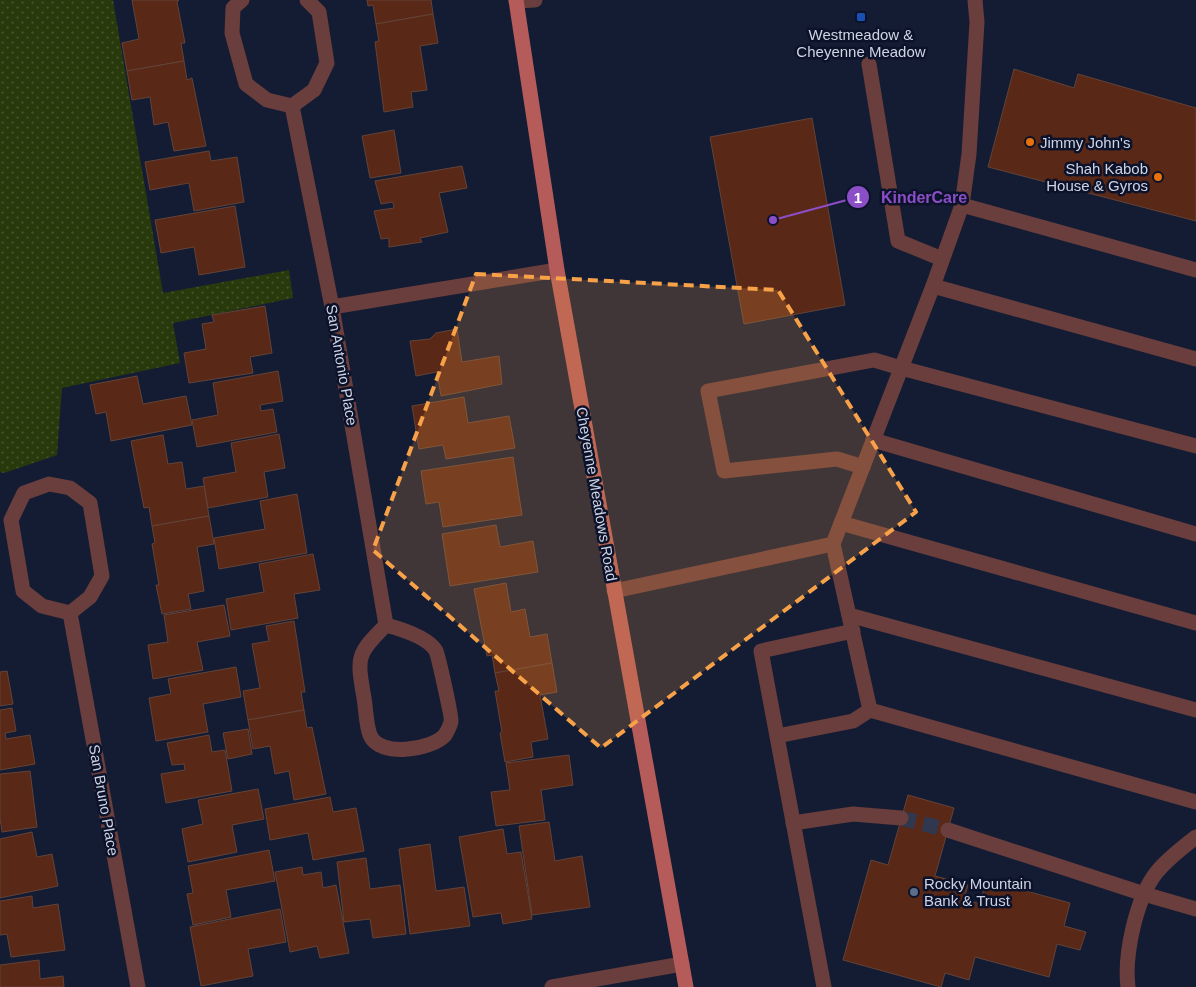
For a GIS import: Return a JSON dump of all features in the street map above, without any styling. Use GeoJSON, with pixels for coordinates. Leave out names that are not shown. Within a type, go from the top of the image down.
{"type":"FeatureCollection","features":[{"type":"Feature","properties":{"kind":"main road","name":"Cheyenne Meadows Road"},"geometry":{"type":"LineString","coordinates":[[516,1],[557,270],[686,987]]}},
{"type":"Feature","properties":{"kind":"street"},"geometry":{"type":"LineString","coordinates":[[242,0],[234,8],[232,32],[246,84],[266,100],[292,106],[314,90],[327,63],[319,12],[307,0]]}},
{"type":"Feature","properties":{"kind":"street"},"geometry":{"type":"LineString","coordinates":[[516,1],[535,0]]}},
{"type":"Feature","properties":{"kind":"street"},"geometry":{"type":"LineString","coordinates":[[870,710],[833,544],[962,205],[970,135],[977,22],[975,0]]}},
{"type":"Feature","properties":{"kind":"street"},"geometry":{"type":"LineString","coordinates":[[869,64],[898,241],[942,259]]}},
{"type":"Feature","properties":{"kind":"street","name":"San Antonio Place"},"geometry":{"type":"LineString","coordinates":[[292,106],[332,307],[386,625]]}},
{"type":"Feature","properties":{"kind":"street"},"geometry":{"type":"LineString","coordinates":[[962,205],[1196,270]]}},
{"type":"Feature","properties":{"kind":"street"},"geometry":{"type":"LineString","coordinates":[[332,307],[557,270]]}},
{"type":"Feature","properties":{"kind":"street"},"geometry":{"type":"LineString","coordinates":[[932,286],[1196,359]]}},
{"type":"Feature","properties":{"kind":"street"},"geometry":{"type":"LineString","coordinates":[[863,467],[837,458],[724,472],[708,392],[874,360],[1196,446]]}},
{"type":"Feature","properties":{"kind":"street"},"geometry":{"type":"LineString","coordinates":[[873,440],[1196,534]]}},
{"type":"Feature","properties":{"kind":"street"},"geometry":{"type":"LineString","coordinates":[[49,484],[70,488],[90,503],[102,576],[90,597],[70,613],[42,606],[23,591],[12,529],[11,520],[24,493],[49,484]]}},
{"type":"Feature","properties":{"kind":"street"},"geometry":{"type":"LineString","coordinates":[[841,523],[1196,623]]}},
{"type":"Feature","properties":{"kind":"street"},"geometry":{"type":"LineString","coordinates":[[614,591],[833,544]]}},
{"type":"Feature","properties":{"kind":"street","name":"San Bruno Place"},"geometry":{"type":"LineString","coordinates":[[70,613],[138,987]]}},
{"type":"Feature","properties":{"kind":"street"},"geometry":{"type":"LineString","coordinates":[[849,615],[1196,710]]}},
{"type":"Feature","properties":{"kind":"street"},"geometry":{"type":"LineString","coordinates":[[386,625],[406,630],[423,639],[436,650],[452,720],[445,734],[434,743],[401,750],[382,747],[370,737],[359,668],[362,651],[386,625]]}},
{"type":"Feature","properties":{"kind":"street"},"geometry":{"type":"LineString","coordinates":[[824,987],[761,651],[853,632]]}},
{"type":"Feature","properties":{"kind":"street"},"geometry":{"type":"LineString","coordinates":[[776,736],[852,721],[870,710],[1196,802]]}},
{"type":"Feature","properties":{"kind":"street"},"geometry":{"type":"LineString","coordinates":[[793,824],[854,814],[902,818]]}},
{"type":"Feature","properties":{"kind":"street"},"geometry":{"type":"LineString","coordinates":[[948,830],[1196,909]]}},
{"type":"Feature","properties":{"kind":"street"},"geometry":{"type":"LineString","coordinates":[[1128,987],[1126,971],[1129,941],[1144,894],[1155,874],[1164,864],[1196,837]]}},
{"type":"Feature","properties":{"kind":"street"},"geometry":{"type":"LineString","coordinates":[[552,987],[682,964]]}},
{"type":"Feature","properties":{"kind":"highlighted area"},"geometry":{"type":"Polygon","coordinates":[[[476,274],[778,290],[916,512],[601,748],[373,550],[476,274]]]}},
{"type":"Feature","properties":{"kind":"green space"},"geometry":{"type":"Polygon","coordinates":[[[0,0],[113,0],[163,293],[289,270],[293,298],[173,323],[180,363],[62,388],[57,455],[4,473],[0,472],[0,0]]]}},
{"type":"Feature","properties":{"kind":"building"},"geometry":{"type":"Polygon","coordinates":[[[132,0],[179,0],[177,2],[185,43],[181,43],[184,61],[127,71],[122,43],[139,39],[132,0]]]}},
{"type":"Feature","properties":{"kind":"building"},"geometry":{"type":"Polygon","coordinates":[[[367,0],[431,0],[433,14],[376,24],[373,5],[368,6],[367,0]]]}},
{"type":"Feature","properties":{"kind":"building"},"geometry":{"type":"Polygon","coordinates":[[[433,14],[438,43],[420,46],[427,90],[411,92],[413,107],[384,112],[375,42],[379,41],[376,24],[433,14]]]}},
{"type":"Feature","properties":{"kind":"building"},"geometry":{"type":"Polygon","coordinates":[[[184,61],[187,80],[192,78],[206,146],[174,151],[168,122],[154,125],[150,97],[132,100],[127,71],[184,61]]]}},
{"type":"Feature","properties":{"kind":"building"},"geometry":{"type":"Polygon","coordinates":[[[1014,69],[1074,88],[1078,74],[1196,108],[1196,221],[988,167],[1014,69]]]}},
{"type":"Feature","properties":{"kind":"building"},"geometry":{"type":"Polygon","coordinates":[[[812,118],[845,305],[744,324],[710,137],[812,118]]]}},
{"type":"Feature","properties":{"kind":"building"},"geometry":{"type":"Polygon","coordinates":[[[394,130],[401,173],[370,178],[362,136],[394,130]]]}},
{"type":"Feature","properties":{"kind":"building"},"geometry":{"type":"Polygon","coordinates":[[[209,151],[211,161],[237,157],[244,202],[194,211],[189,183],[150,190],[145,162],[209,151]]]}},
{"type":"Feature","properties":{"kind":"building"},"geometry":{"type":"Polygon","coordinates":[[[462,166],[467,188],[439,193],[448,232],[420,238],[422,242],[389,247],[389,238],[381,239],[374,211],[394,208],[393,202],[381,204],[375,181],[462,166]]]}},
{"type":"Feature","properties":{"kind":"building"},"geometry":{"type":"Polygon","coordinates":[[[235,206],[245,267],[199,275],[194,247],[161,253],[155,220],[235,206]]]}},
{"type":"Feature","properties":{"kind":"building"},"geometry":{"type":"Polygon","coordinates":[[[265,306],[272,353],[250,357],[253,373],[189,383],[184,353],[206,349],[202,324],[214,322],[212,315],[265,306]]]}},
{"type":"Feature","properties":{"kind":"building"},"geometry":{"type":"Polygon","coordinates":[[[457,329],[462,362],[499,356],[502,384],[441,396],[437,372],[416,376],[410,341],[430,339],[436,333],[457,329]]]}},
{"type":"Feature","properties":{"kind":"building"},"geometry":{"type":"Polygon","coordinates":[[[278,371],[283,401],[260,405],[261,411],[273,409],[277,432],[197,447],[192,420],[218,415],[213,383],[278,371]]]}},
{"type":"Feature","properties":{"kind":"building"},"geometry":{"type":"Polygon","coordinates":[[[137,376],[143,404],[186,396],[192,425],[111,441],[106,412],[96,414],[90,385],[137,376]]]}},
{"type":"Feature","properties":{"kind":"building"},"geometry":{"type":"Polygon","coordinates":[[[464,397],[468,423],[509,416],[515,448],[446,459],[443,445],[419,449],[412,406],[464,397]]]}},
{"type":"Feature","properties":{"kind":"building"},"geometry":{"type":"Polygon","coordinates":[[[279,434],[285,468],[264,472],[268,497],[208,508],[203,478],[236,472],[231,443],[279,434]]]}},
{"type":"Feature","properties":{"kind":"building"},"geometry":{"type":"Polygon","coordinates":[[[163,435],[168,464],[182,462],[186,489],[204,486],[209,516],[152,526],[149,507],[144,508],[131,441],[163,435]]]}},
{"type":"Feature","properties":{"kind":"building"},"geometry":{"type":"Polygon","coordinates":[[[513,457],[522,515],[443,527],[439,502],[426,504],[421,471],[513,457]]]}},
{"type":"Feature","properties":{"kind":"building"},"geometry":{"type":"Polygon","coordinates":[[[297,494],[307,553],[219,569],[214,538],[265,529],[260,501],[297,494]]]}},
{"type":"Feature","properties":{"kind":"building"},"geometry":{"type":"Polygon","coordinates":[[[209,516],[214,544],[197,547],[204,591],[188,594],[191,609],[162,614],[156,585],[159,585],[152,544],[155,543],[152,526],[209,516]]]}},
{"type":"Feature","properties":{"kind":"building"},"geometry":{"type":"Polygon","coordinates":[[[496,525],[500,547],[533,541],[538,572],[450,586],[442,534],[496,525]]]}},
{"type":"Feature","properties":{"kind":"building"},"geometry":{"type":"Polygon","coordinates":[[[313,554],[320,590],[294,594],[298,618],[231,630],[226,599],[264,592],[259,564],[313,554]]]}},
{"type":"Feature","properties":{"kind":"building"},"geometry":{"type":"Polygon","coordinates":[[[506,583],[511,612],[525,609],[530,637],[547,634],[552,663],[495,673],[492,655],[487,656],[474,589],[506,583]]]}},
{"type":"Feature","properties":{"kind":"building"},"geometry":{"type":"Polygon","coordinates":[[[224,605],[230,636],[197,642],[203,670],[153,679],[148,645],[168,642],[164,615],[224,605]]]}},
{"type":"Feature","properties":{"kind":"building"},"geometry":{"type":"Polygon","coordinates":[[[294,621],[305,692],[301,692],[304,710],[248,720],[243,691],[260,688],[252,644],[269,641],[266,626],[294,621]]]}},
{"type":"Feature","properties":{"kind":"building"},"geometry":{"type":"Polygon","coordinates":[[[552,663],[557,692],[540,695],[548,739],[531,742],[533,757],[505,762],[495,691],[499,691],[495,673],[552,663]]]}},
{"type":"Feature","properties":{"kind":"building"},"geometry":{"type":"Polygon","coordinates":[[[236,667],[241,697],[203,704],[208,732],[156,741],[149,698],[171,694],[168,679],[236,667]]]}},
{"type":"Feature","properties":{"kind":"building"},"geometry":{"type":"Polygon","coordinates":[[[7,671],[13,704],[0,706],[0,672],[7,671]]]}},
{"type":"Feature","properties":{"kind":"building"},"geometry":{"type":"Polygon","coordinates":[[[12,708],[16,731],[5,733],[6,739],[30,735],[35,764],[0,770],[0,710],[12,708]]]}},
{"type":"Feature","properties":{"kind":"building"},"geometry":{"type":"Polygon","coordinates":[[[304,710],[307,728],[312,727],[326,794],[294,800],[289,771],[275,774],[270,746],[253,749],[248,720],[304,710]]]}},
{"type":"Feature","properties":{"kind":"building"},"geometry":{"type":"Polygon","coordinates":[[[248,729],[252,754],[228,759],[223,733],[248,729]]]}},
{"type":"Feature","properties":{"kind":"building"},"geometry":{"type":"Polygon","coordinates":[[[209,735],[212,752],[225,750],[232,791],[166,803],[161,774],[185,770],[184,764],[172,765],[167,743],[209,735]]]}},
{"type":"Feature","properties":{"kind":"building"},"geometry":{"type":"Polygon","coordinates":[[[569,755],[573,785],[541,790],[545,820],[496,826],[491,792],[510,790],[506,763],[569,755]]]}},
{"type":"Feature","properties":{"kind":"building"},"geometry":{"type":"Polygon","coordinates":[[[30,771],[37,827],[2,832],[0,818],[0,774],[30,771]]]}},
{"type":"Feature","properties":{"kind":"building"},"geometry":{"type":"Polygon","coordinates":[[[258,789],[264,819],[232,825],[237,852],[188,862],[182,829],[203,824],[198,800],[258,789]]]}},
{"type":"Feature","properties":{"kind":"building","name":"Rocky Mountain Bank & Trust"},"geometry":{"type":"Polygon","coordinates":[[[908,795],[954,808],[935,876],[968,885],[964,899],[980,904],[986,880],[1070,903],[1064,926],[1086,932],[1080,950],[1057,944],[1049,977],[975,957],[969,980],[945,973],[941,987],[843,960],[871,860],[888,865],[908,795]]]}},
{"type":"Feature","properties":{"kind":"building"},"geometry":{"type":"Polygon","coordinates":[[[330,797],[333,812],[356,808],[364,851],[313,860],[308,833],[270,840],[265,809],[330,797]]]}},
{"type":"Feature","properties":{"kind":"building"},"geometry":{"type":"Polygon","coordinates":[[[549,822],[555,861],[582,856],[590,907],[532,915],[519,826],[549,822]]]}},
{"type":"Feature","properties":{"kind":"building"},"geometry":{"type":"Polygon","coordinates":[[[503,829],[507,854],[521,852],[532,919],[503,924],[501,913],[473,917],[459,837],[503,829]]]}},
{"type":"Feature","properties":{"kind":"building"},"geometry":{"type":"Polygon","coordinates":[[[32,832],[37,857],[52,854],[58,886],[0,898],[0,839],[32,832]]]}},
{"type":"Feature","properties":{"kind":"building"},"geometry":{"type":"Polygon","coordinates":[[[430,844],[436,891],[464,887],[470,926],[410,934],[399,849],[430,844]]]}},
{"type":"Feature","properties":{"kind":"building"},"geometry":{"type":"Polygon","coordinates":[[[269,850],[275,881],[226,890],[231,917],[193,925],[187,894],[193,893],[188,866],[269,850]]]}},
{"type":"Feature","properties":{"kind":"building"},"geometry":{"type":"Polygon","coordinates":[[[366,858],[370,889],[400,885],[406,934],[373,938],[370,919],[344,922],[337,862],[366,858]]]}},
{"type":"Feature","properties":{"kind":"building"},"geometry":{"type":"Polygon","coordinates":[[[302,867],[303,875],[321,872],[323,888],[336,885],[349,953],[320,958],[317,946],[290,952],[275,872],[302,867]]]}},
{"type":"Feature","properties":{"kind":"building"},"geometry":{"type":"Polygon","coordinates":[[[32,896],[33,908],[58,904],[65,950],[11,957],[7,934],[0,935],[0,901],[32,896]]]}},
{"type":"Feature","properties":{"kind":"building"},"geometry":{"type":"Polygon","coordinates":[[[280,909],[286,942],[248,949],[253,976],[201,986],[190,927],[280,909]]]}},
{"type":"Feature","properties":{"kind":"building"},"geometry":{"type":"Polygon","coordinates":[[[39,960],[40,979],[63,976],[64,987],[0,987],[0,965],[39,960]]]}},
{"type":"Feature","properties":{"kind":"tunnel"},"geometry":{"type":"LineString","coordinates":[[901,818],[948,830]]}},
{"type":"Feature","properties":{"kind":"place","name":"Westmeadow & Cheyenne Meadow"},"geometry":{"type":"Point","coordinates":[861,17]}},
{"type":"Feature","properties":{"kind":"place","name":"Jimmy John's"},"geometry":{"type":"Point","coordinates":[1030,142]}},
{"type":"Feature","properties":{"kind":"place","name":"Shah Kabob House & Gyros"},"geometry":{"type":"Point","coordinates":[1158,177]}},
{"type":"Feature","properties":{"kind":"place","name":"KinderCare"},"geometry":{"type":"Point","coordinates":[773,220]}},
{"type":"Feature","properties":{"kind":"place","name":"Rocky Mountain Bank & Trust"},"geometry":{"type":"Point","coordinates":[914,892]}}]}
